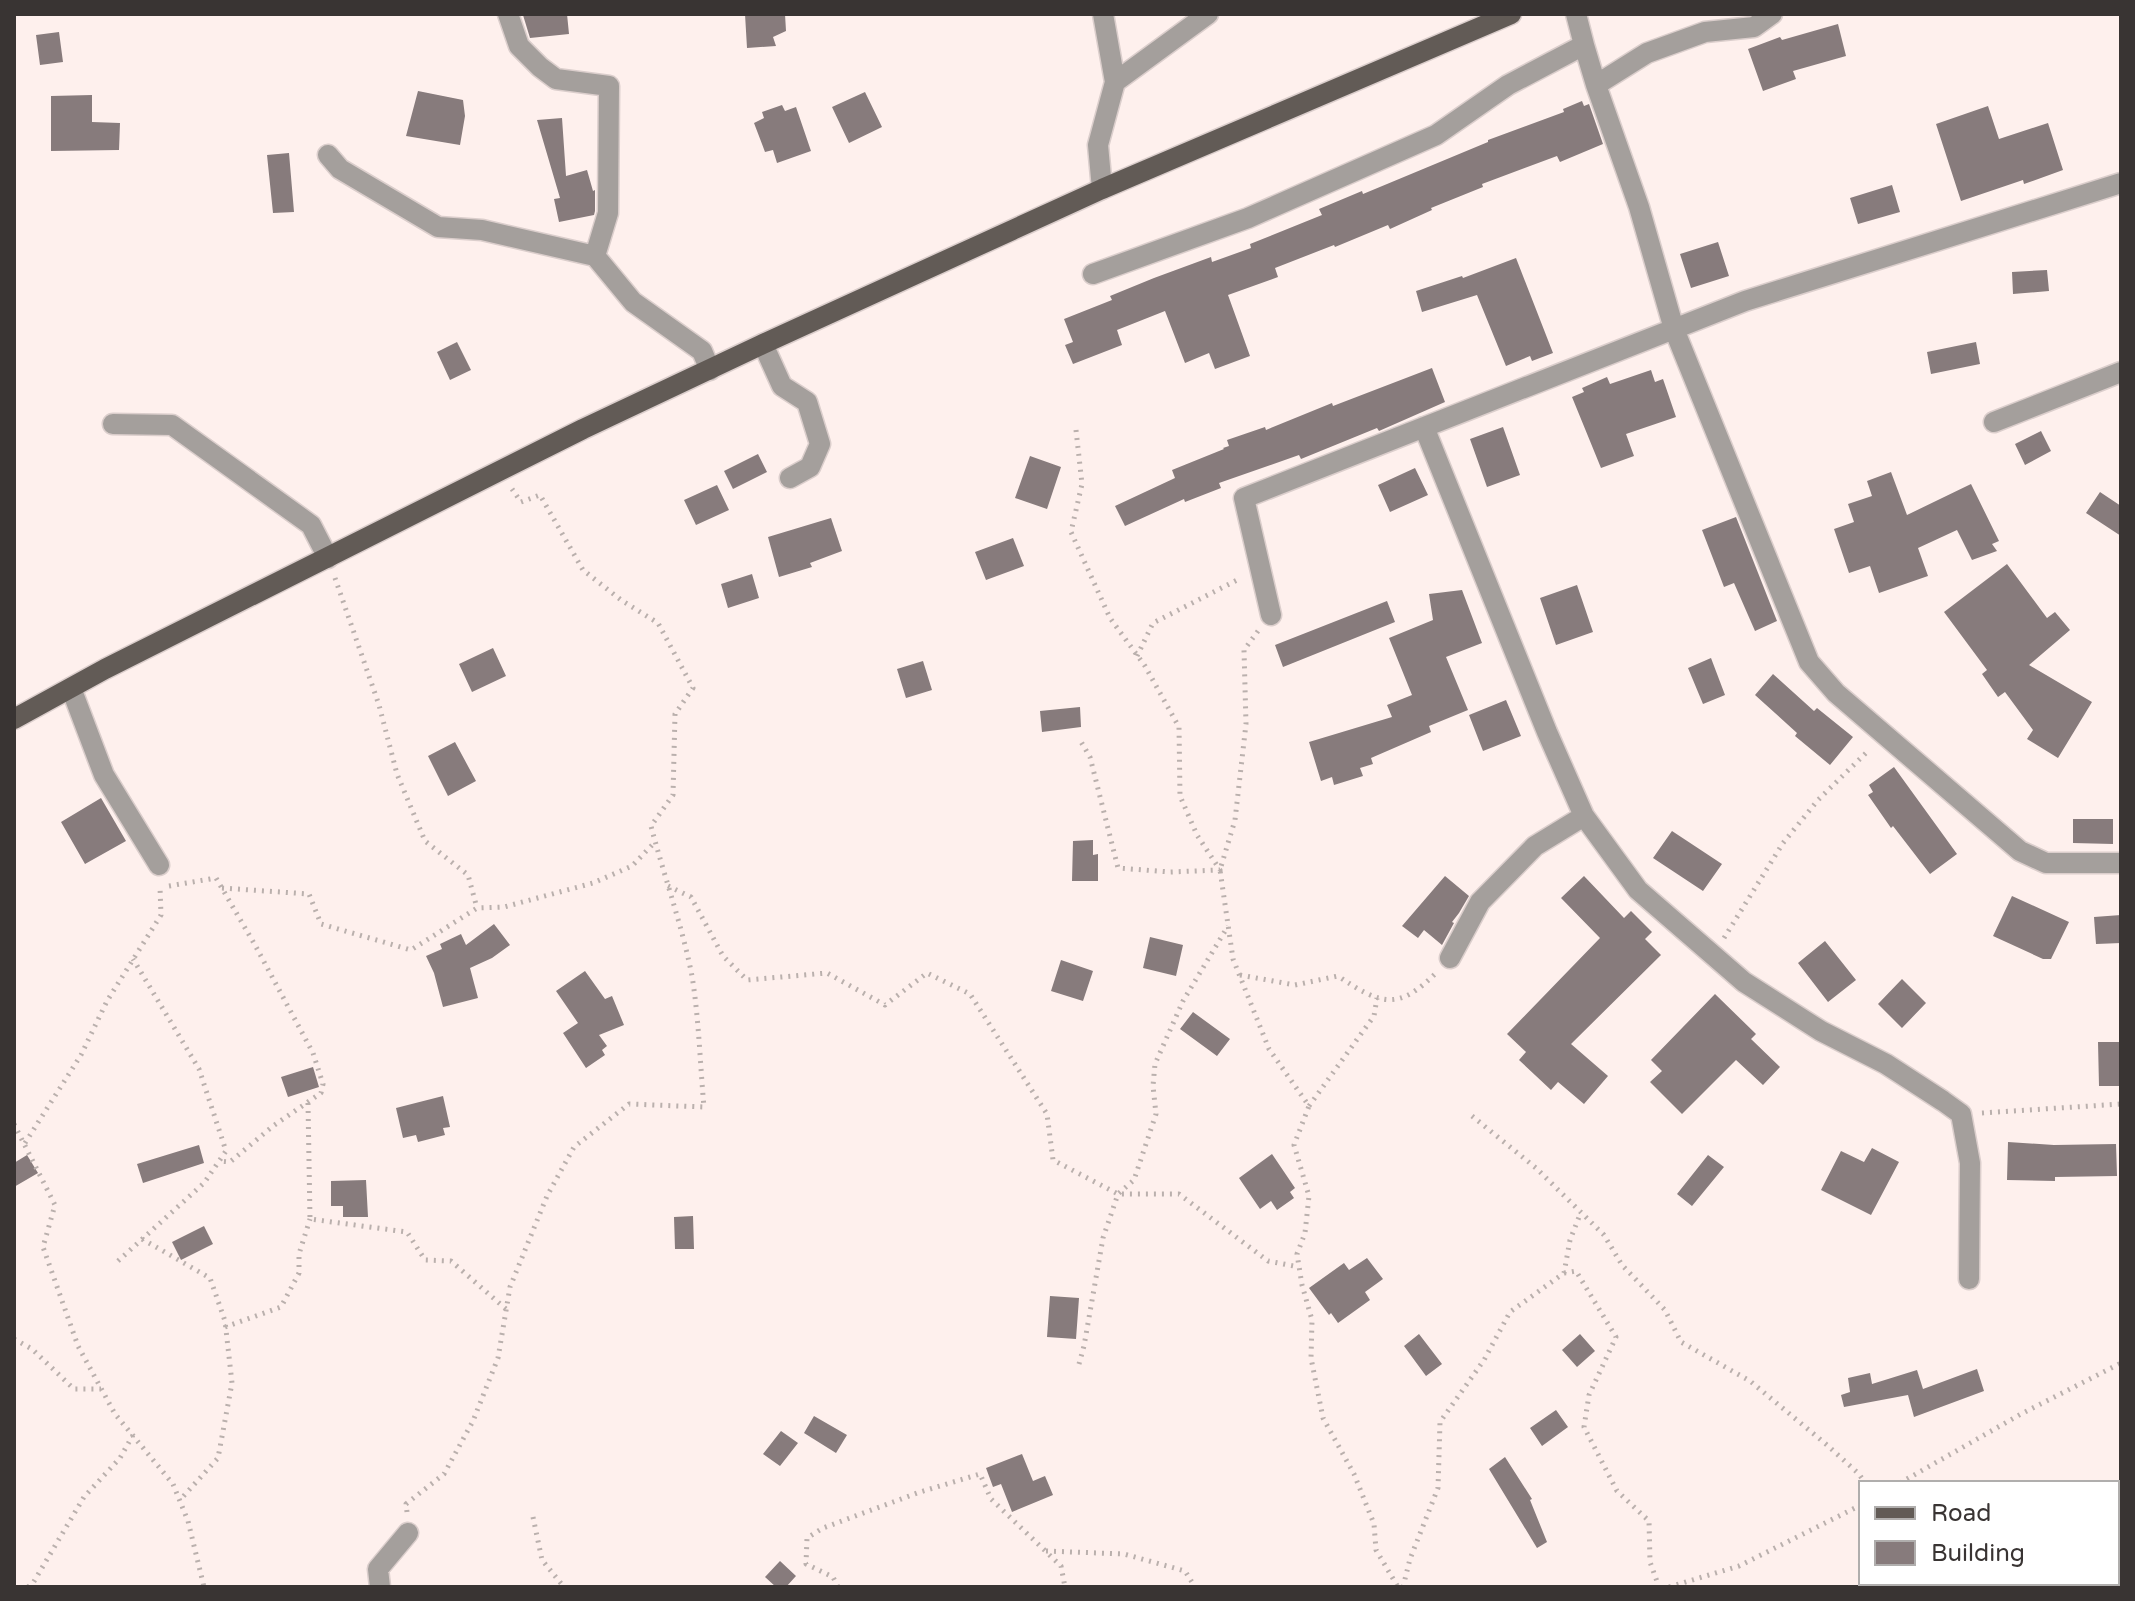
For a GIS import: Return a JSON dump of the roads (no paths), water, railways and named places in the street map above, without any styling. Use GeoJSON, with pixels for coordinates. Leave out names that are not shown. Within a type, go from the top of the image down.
{"type":"FeatureCollection","features":[{"type":"Feature","properties":{"kind":"main road"},"geometry":{"type":"LineString","coordinates":[[14,719],[105,669],[583,429],[763,344],[1102,189],[1511,14]]}},
{"type":"Feature","properties":{"kind":"street"},"geometry":{"type":"LineString","coordinates":[[508,14],[519,46],[556,79],[609,86],[608,213],[595,256]]}},
{"type":"Feature","properties":{"kind":"street"},"geometry":{"type":"LineString","coordinates":[[1102,189],[1098,145],[1115,82],[1103,14]]}},
{"type":"Feature","properties":{"kind":"street"},"geometry":{"type":"LineString","coordinates":[[1115,82],[1208,14]]}},
{"type":"Feature","properties":{"kind":"street"},"geometry":{"type":"LineString","coordinates":[[1576,14],[1596,85],[1639,207],[1674,329],[1809,662],[1836,693],[2020,851],[2046,863],[2121,863]]}},
{"type":"Feature","properties":{"kind":"street"},"geometry":{"type":"LineString","coordinates":[[1596,85],[1647,53],[1705,32],[1754,27],[1772,14]]}},
{"type":"Feature","properties":{"kind":"street"},"geometry":{"type":"LineString","coordinates":[[1093,274],[1248,218],[1436,135],[1508,85],[1584,45]]}},
{"type":"Feature","properties":{"kind":"street"},"geometry":{"type":"LineString","coordinates":[[328,155],[340,169],[438,227],[482,230],[595,256],[633,302],[702,351],[710,370]]}},
{"type":"Feature","properties":{"kind":"street"},"geometry":{"type":"LineString","coordinates":[[1271,615],[1244,498],[1745,301],[2121,183]]}},
{"type":"Feature","properties":{"kind":"street"},"geometry":{"type":"LineString","coordinates":[[763,344],[782,386],[807,402],[820,444],[810,467],[790,478]]}},
{"type":"Feature","properties":{"kind":"street"},"geometry":{"type":"LineString","coordinates":[[1994,422],[2121,372]]}},
{"type":"Feature","properties":{"kind":"street"},"geometry":{"type":"LineString","coordinates":[[113,424],[172,425],[311,525],[328,558]]}},
{"type":"Feature","properties":{"kind":"street"},"geometry":{"type":"LineString","coordinates":[[1424,427],[1584,816],[1638,890],[1744,982],[1821,1031],[1886,1064],[1961,1114],[1970,1163],[1969,1279]]}},
{"type":"Feature","properties":{"kind":"street"},"geometry":{"type":"LineString","coordinates":[[71,688],[104,775],[159,865]]}},
{"type":"Feature","properties":{"kind":"street"},"geometry":{"type":"LineString","coordinates":[[1450,958],[1480,902],[1535,846],[1584,816]]}},
{"type":"Feature","properties":{"kind":"street"},"geometry":{"type":"LineString","coordinates":[[380,1587],[378,1569],[408,1533]]}}]}
